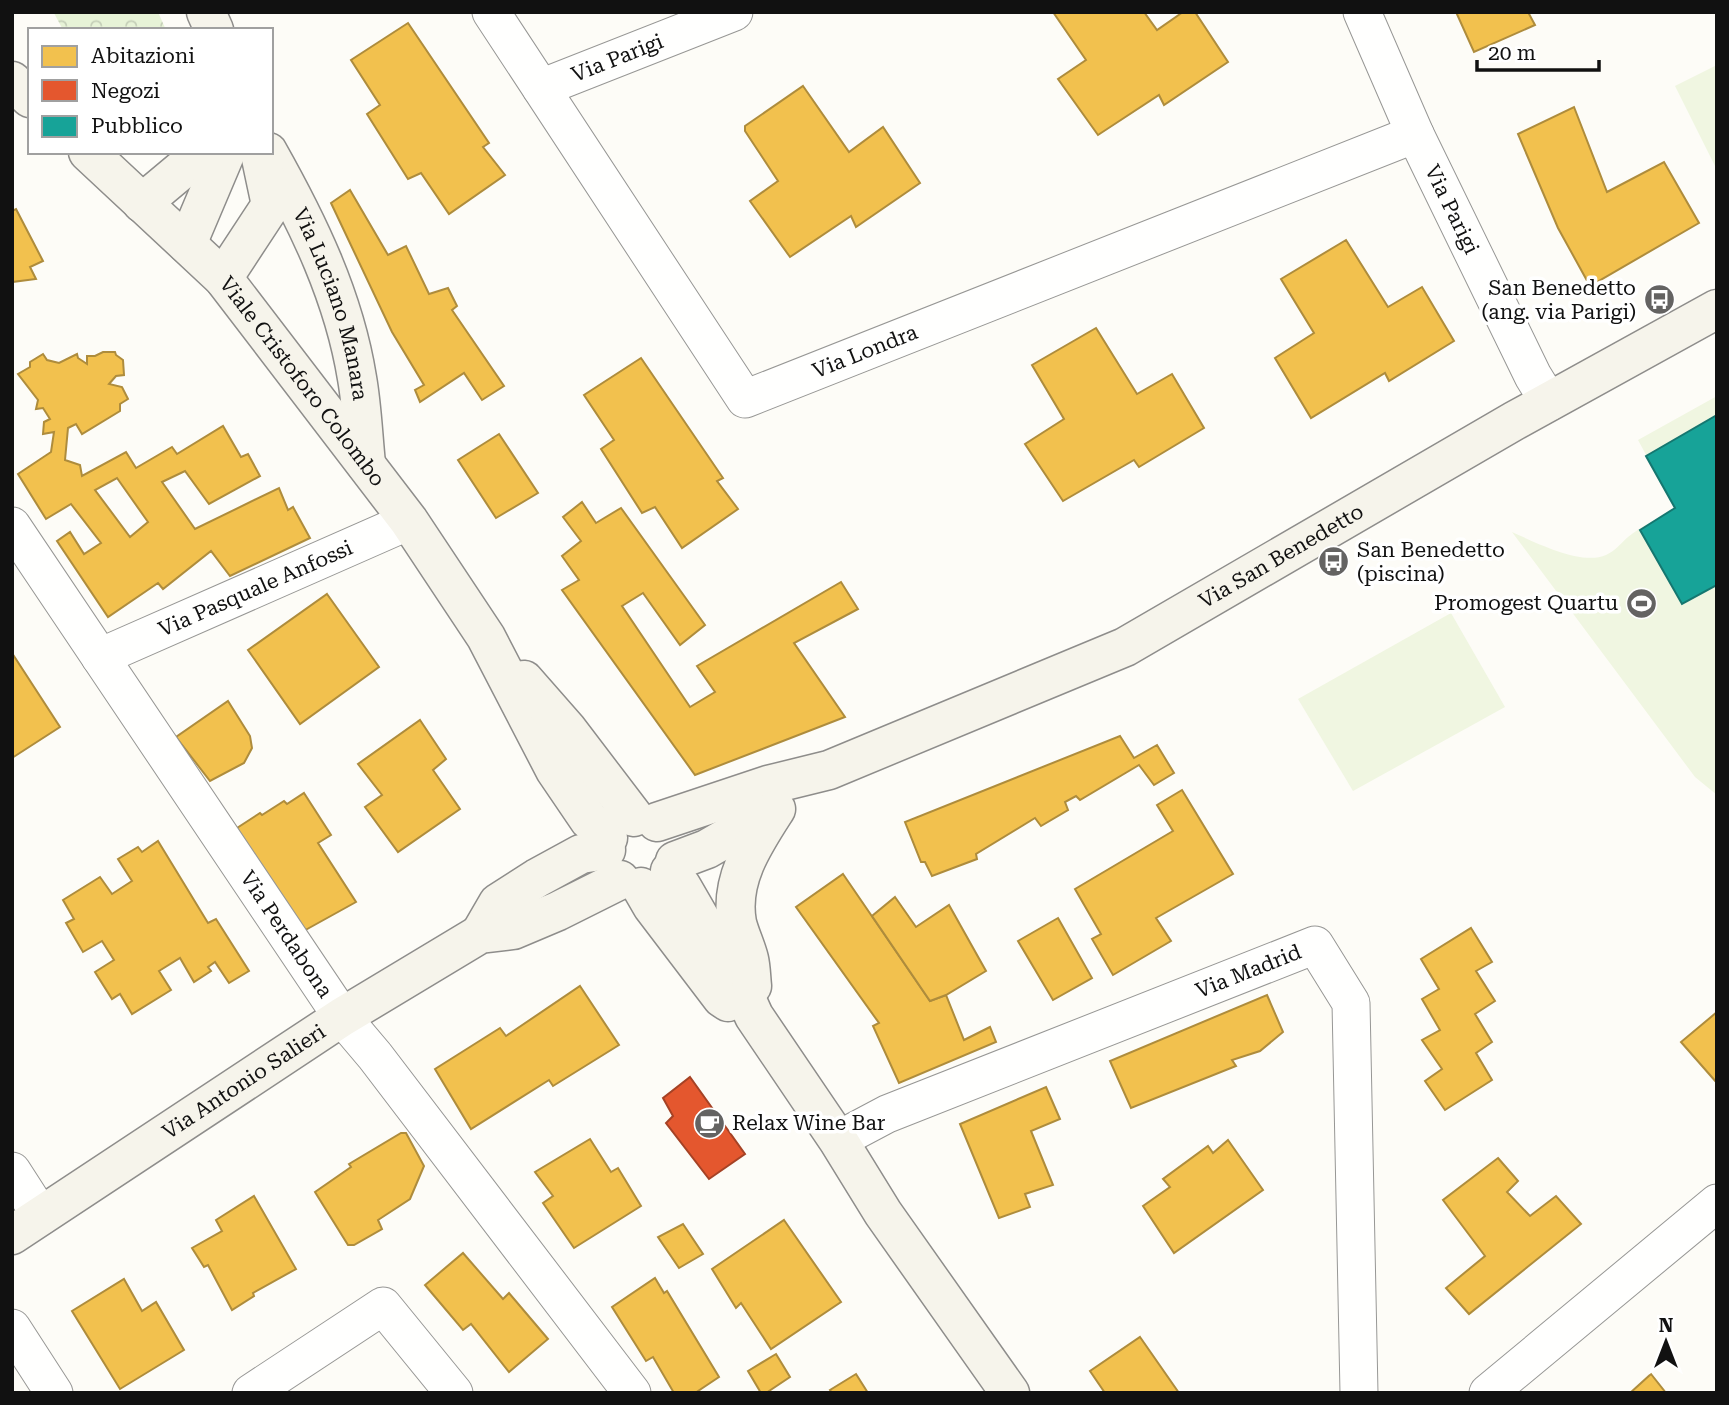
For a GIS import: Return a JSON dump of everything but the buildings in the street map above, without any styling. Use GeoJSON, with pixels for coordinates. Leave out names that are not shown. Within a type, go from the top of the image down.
{"type":"FeatureCollection","features":[{"type":"Feature","properties":{"kind":"main road"},"geometry":{"type":"LineString","coordinates":[[206,12],[213,28]]}},
{"type":"Feature","properties":{"kind":"main road"},"geometry":{"type":"LineString","coordinates":[[12,81],[28,96]]}},
{"type":"Feature","properties":{"kind":"main road","name":"Viale Cristoforo Colombo"},"geometry":{"type":"LineString","coordinates":[[90,154],[223,278],[410,521],[486,637],[555,770],[589,820],[639,853],[652,906],[722,998],[754,1016],[838,1140],[883,1213],[1010,1393]]}},
{"type":"Feature","properties":{"kind":"main road"},"geometry":{"type":"LineString","coordinates":[[142,203],[201,154]]}},
{"type":"Feature","properties":{"kind":"main road"},"geometry":{"type":"LineString","coordinates":[[187,244],[225,154]]}},
{"type":"Feature","properties":{"kind":"main road","name":"Via Luciano Manara"},"geometry":{"type":"LineString","coordinates":[[223,278],[271,205],[260,154]]}},
{"type":"Feature","properties":{"kind":"main road","name":"Via Luciano Manara"},"geometry":{"type":"LineString","coordinates":[[269,154],[302,212],[338,297],[357,377],[366,464]]}},
{"type":"Feature","properties":{"kind":"main road","name":"Via San Benedetto"},"geometry":{"type":"LineString","coordinates":[[639,853],[768,785],[829,770],[1125,647],[1549,402],[1717,309]]}},
{"type":"Feature","properties":{"kind":"main road","name":"Via San Benedetto"},"geometry":{"type":"LineString","coordinates":[[639,853],[707,849],[776,808],[829,770]]}},
{"type":"Feature","properties":{"kind":"main road","name":"Viale Cristoforo Colombo"},"geometry":{"type":"LineString","coordinates":[[754,1016],[749,960],[737,922],[736,898],[740,874],[751,847],[776,808]]}},
{"type":"Feature","properties":{"kind":"main road","name":"Via Antonio Salieri"},"geometry":{"type":"LineString","coordinates":[[27,1225],[342,1017],[480,934],[513,930],[558,911],[639,853]]}},
{"type":"Feature","properties":{"kind":"street","name":"Via Londra"},"geometry":{"type":"LineString","coordinates":[[491,12],[745,399],[1415,134]]}},
{"type":"Feature","properties":{"kind":"street","name":"Via Parigi"},"geometry":{"type":"LineString","coordinates":[[541,88],[734,12]]}},
{"type":"Feature","properties":{"kind":"street","name":"Via Parigi"},"geometry":{"type":"LineString","coordinates":[[1362,12],[1415,134],[1533,376],[1549,402]]}},
{"type":"Feature","properties":{"kind":"street","name":"Via Pasquale Anfossi"},"geometry":{"type":"LineString","coordinates":[[100,657],[410,521]]}},
{"type":"Feature","properties":{"kind":"street","name":"Via Perdabona"},"geometry":{"type":"LineString","coordinates":[[12,526],[342,1017],[375,1056],[632,1393]]}},
{"type":"Feature","properties":{"kind":"street","name":"Via Madrid"},"geometry":{"type":"LineString","coordinates":[[838,1140],[887,1114],[1315,945],[1351,1003],[1359,1393]]}},
{"type":"Feature","properties":{"kind":"street"},"geometry":{"type":"LineString","coordinates":[[12,1171],[27,1225]]}},
{"type":"Feature","properties":{"kind":"street"},"geometry":{"type":"LineString","coordinates":[[1488,1393],[1717,1203]]}},
{"type":"Feature","properties":{"kind":"street"},"geometry":{"type":"LineString","coordinates":[[251,1393],[383,1306],[454,1393]]}},
{"type":"Feature","properties":{"kind":"street"},"geometry":{"type":"LineString","coordinates":[[12,1328],[54,1393]]}},
{"type":"Feature","properties":{"kind":"green space"},"geometry":{"type":"Polygon","coordinates":[[[158,12],[165,28],[62,28],[54,13],[158,12]]]}},
{"type":"Feature","properties":{"kind":"green space"},"geometry":{"type":"Polygon","coordinates":[[[1717,65],[1717,168],[1716,168],[1675,86],[1717,65]]]}},
{"type":"Feature","properties":{"kind":"green space","name":"Promogest Quartu"},"geometry":{"type":"Polygon","coordinates":[[[1717,396],[1717,795],[1695,777],[1512,532],[1571,555],[1596,558],[1606,555],[1633,533],[1675,508],[1638,440],[1717,396]]]}},
{"type":"Feature","properties":{"kind":"green space"},"geometry":{"type":"Polygon","coordinates":[[[1451,613],[1505,707],[1353,791],[1298,699],[1451,613]]]}},
{"type":"Feature","properties":{"kind":"place","name":"San Benedetto (ang. via Parigi)"},"geometry":{"type":"Point","coordinates":[1659,300]}},
{"type":"Feature","properties":{"kind":"place","name":"San Benedetto (piscina)"},"geometry":{"type":"Point","coordinates":[1334,562]}},
{"type":"Feature","properties":{"kind":"place","name":"Promogest Quartu"},"geometry":{"type":"Point","coordinates":[1641,603]}},
{"type":"Feature","properties":{"kind":"place","name":"Relax Wine Bar"},"geometry":{"type":"Point","coordinates":[709,1123]}}]}
